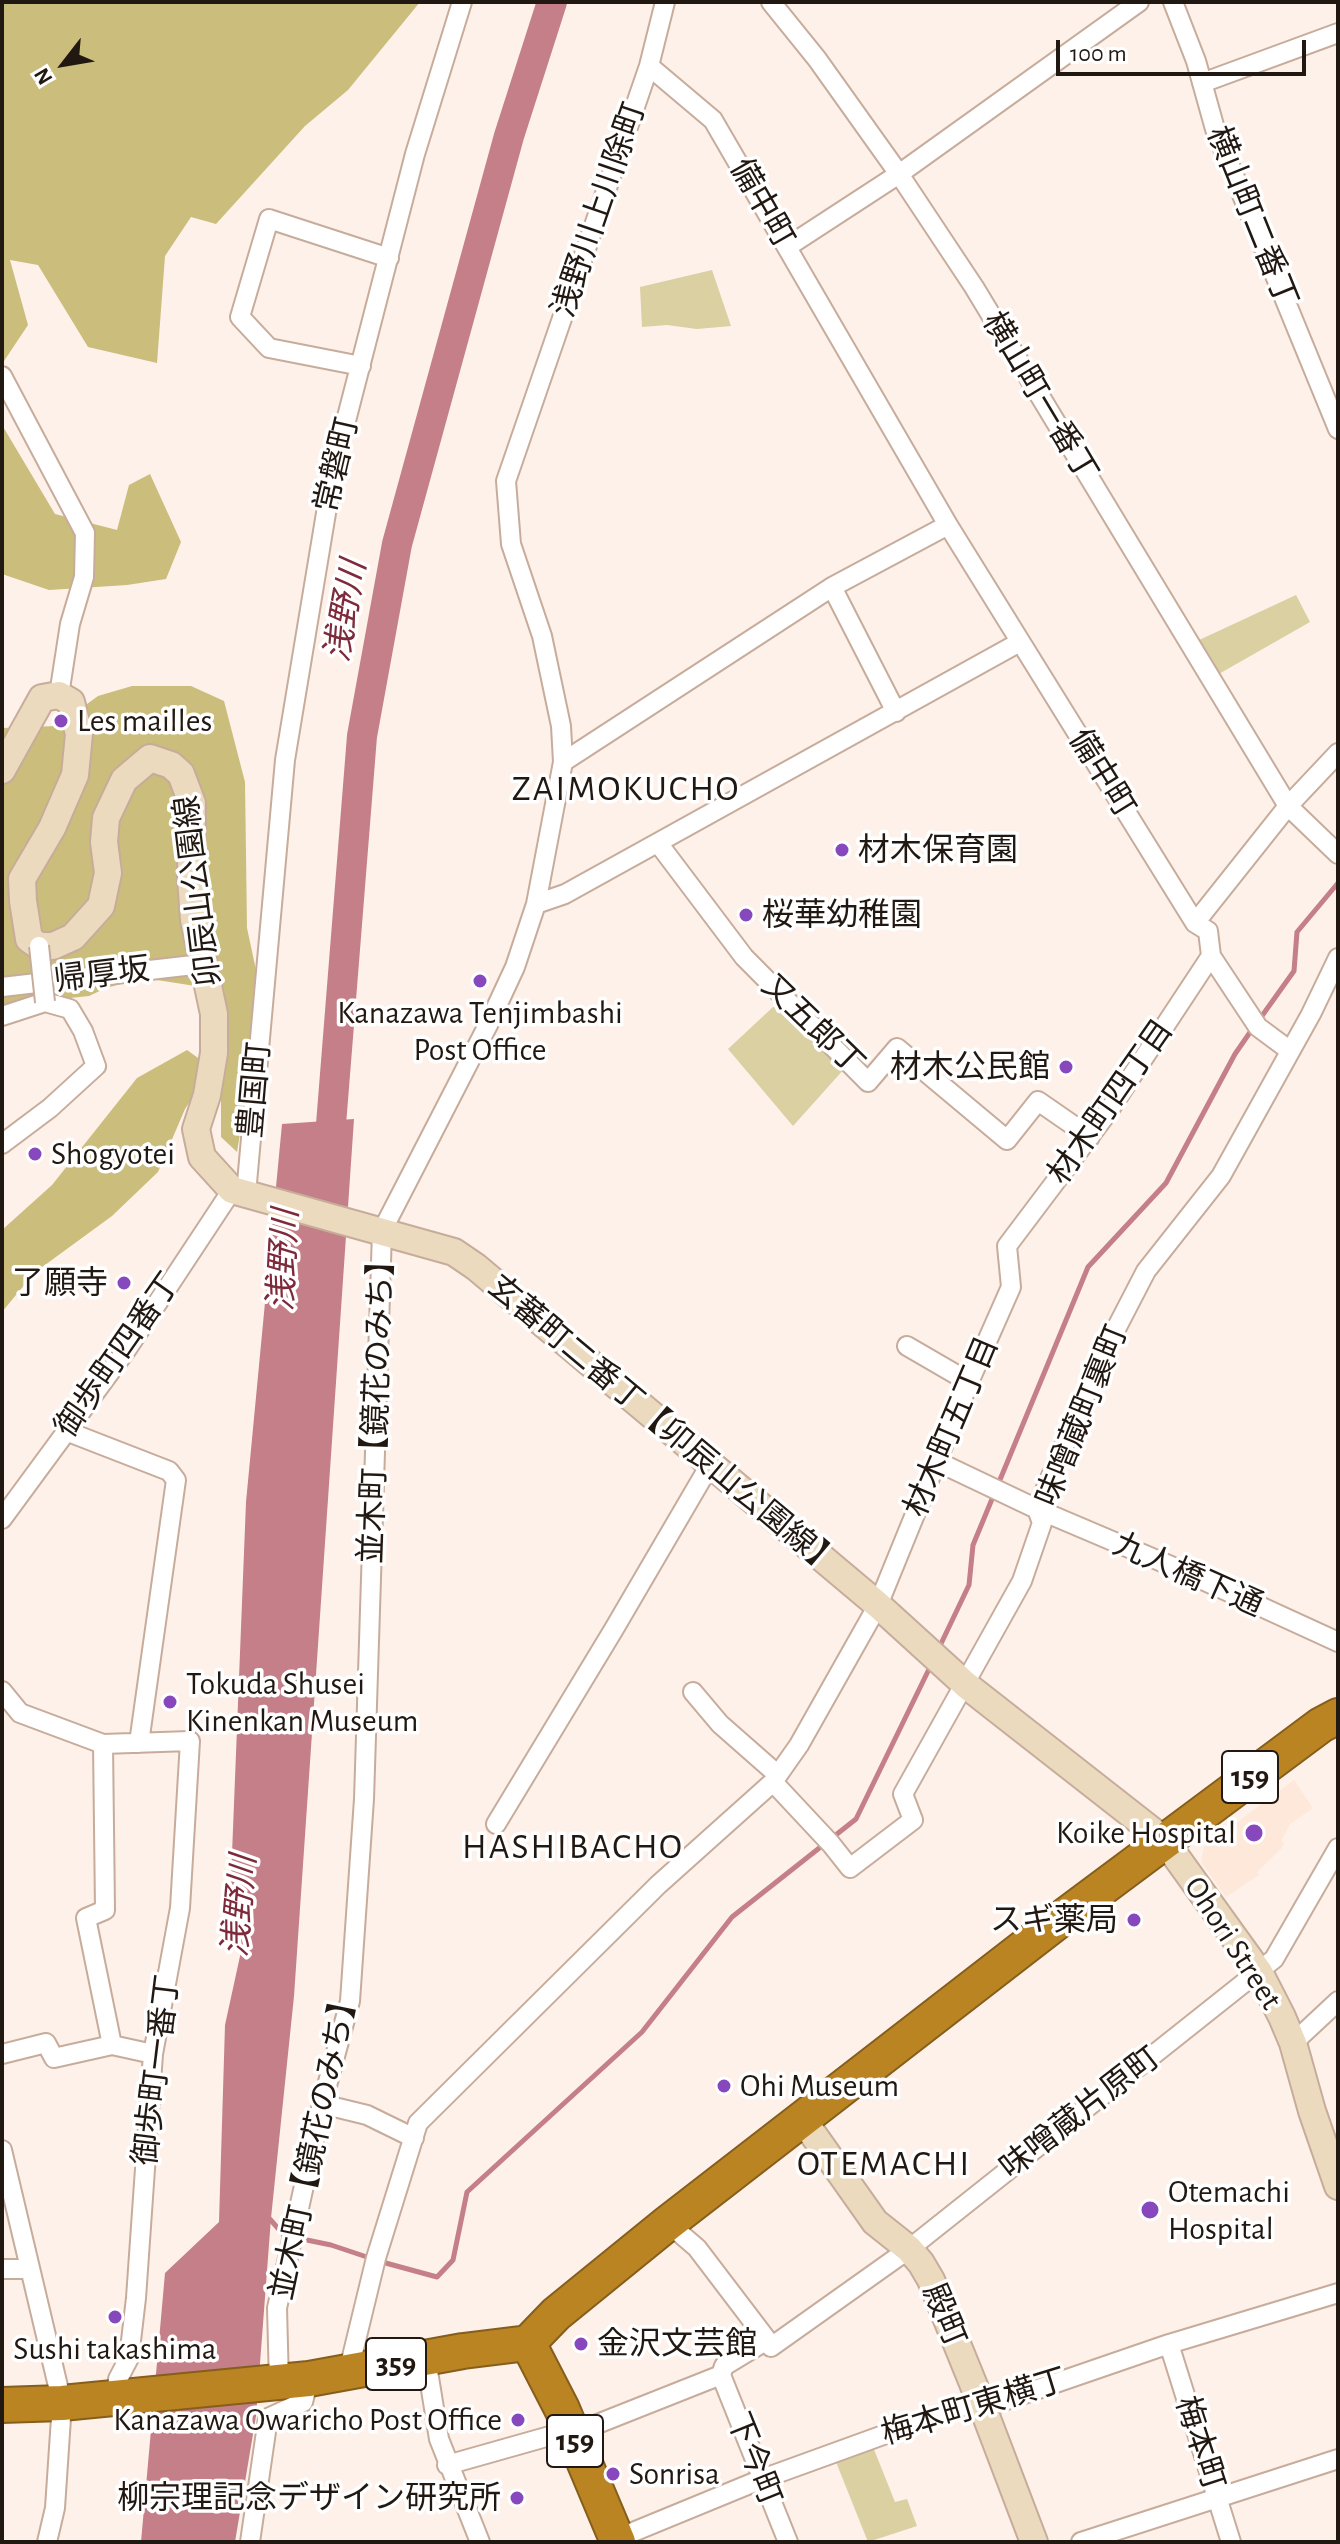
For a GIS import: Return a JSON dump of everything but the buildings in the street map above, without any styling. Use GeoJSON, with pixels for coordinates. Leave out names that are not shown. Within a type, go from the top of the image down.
{"type":"FeatureCollection","features":[{"type":"Feature","properties":{"kind":"highway","name":"159"},"geometry":{"type":"LineString","coordinates":[[617,2540],[572,2432],[528,2343],[556,2314],[668,2223],[1164,1840],[1321,1725],[1338,1716]]}},
{"type":"Feature","properties":{"kind":"highway","name":"359"},"geometry":{"type":"LineString","coordinates":[[2,2405],[289,2387],[348,2373],[528,2343]]}},
{"type":"Feature","properties":{"kind":"street","name":"常磐町"},"geometry":{"type":"LineString","coordinates":[[263,987],[285,760],[333,471],[415,154],[462,2]]}},
{"type":"Feature","properties":{"kind":"street","name":"浅野川上川除町"},"geometry":{"type":"LineString","coordinates":[[527,416],[649,66],[665,2]]}},
{"type":"Feature","properties":{"kind":"street","name":"横山町一番丁"},"geometry":{"type":"LineString","coordinates":[[771,2],[817,59],[899,174],[974,287],[1288,806],[1338,854]]}},
{"type":"Feature","properties":{"kind":"street"},"geometry":{"type":"LineString","coordinates":[[787,247],[899,174],[1139,2]]}},
{"type":"Feature","properties":{"kind":"street","name":"横山町二番丁"},"geometry":{"type":"LineString","coordinates":[[1173,2],[1215,129],[1338,429]]}},
{"type":"Feature","properties":{"kind":"street"},"geometry":{"type":"LineString","coordinates":[[1202,83],[1338,33]]}},
{"type":"Feature","properties":{"kind":"street","name":"備中町"},"geometry":{"type":"LineString","coordinates":[[649,66],[713,120],[948,525],[1195,923],[1208,931],[1211,956],[1256,1023],[1289,1050]]}},
{"type":"Feature","properties":{"kind":"street"},"geometry":{"type":"LineString","coordinates":[[361,366],[269,348],[240,317],[269,219],[389,258]]}},
{"type":"Feature","properties":{"kind":"street"},"geometry":{"type":"LineString","coordinates":[[2,376],[85,533],[84,577],[70,624],[59,695]]}},
{"type":"Feature","properties":{"kind":"street","name":"並木町【鏡花のみち】"},"geometry":{"type":"LineString","coordinates":[[289,2387],[277,2308],[322,2104],[350,2001],[359,1894],[364,1799],[374,1229],[488,1025],[515,967],[536,904],[563,762],[561,726],[542,636],[511,544],[506,481],[527,416]]}},
{"type":"Feature","properties":{"kind":"street"},"geometry":{"type":"LineString","coordinates":[[563,762],[832,587],[948,525]]}},
{"type":"Feature","properties":{"kind":"street"},"geometry":{"type":"LineString","coordinates":[[832,587],[896,712]]}},
{"type":"Feature","properties":{"kind":"street"},"geometry":{"type":"LineString","coordinates":[[536,904],[565,894],[1020,642]]}},
{"type":"Feature","properties":{"kind":"street"},"geometry":{"type":"LineString","coordinates":[[2,770],[42,698],[59,695],[71,702],[79,734],[75,775],[52,828],[22,879],[29,939],[39,946],[45,1002]]}},
{"type":"Feature","properties":{"kind":"street"},"geometry":{"type":"LineString","coordinates":[[1195,923],[1288,806],[1338,753]]}},
{"type":"Feature","properties":{"kind":"street","name":"卯辰山公園線"},"geometry":{"type":"LineString","coordinates":[[39,946],[53,946],[73,937],[101,906],[108,873],[104,842],[106,818],[124,780],[150,758],[171,765],[181,774],[192,803],[194,920],[214,1014],[214,1053],[207,1095],[196,1129],[202,1157],[246,1193]]}},
{"type":"Feature","properties":{"kind":"street","name":"又五郎丁"},"geometry":{"type":"LineString","coordinates":[[658,843],[744,957],[868,1082],[897,1048],[1007,1140],[1038,1101],[1090,1137]]}},
{"type":"Feature","properties":{"kind":"street","name":"材木町四丁目"},"geometry":{"type":"LineString","coordinates":[[1007,1246],[1090,1137],[1211,956]]}},
{"type":"Feature","properties":{"kind":"street","name":"味噌蔵町裏町"},"geometry":{"type":"LineString","coordinates":[[776,1778],[850,1868],[913,1820],[903,1794],[1022,1581],[1042,1523],[1037,1509],[1102,1356],[1146,1271],[1221,1176],[1311,1014],[1338,958]]}},
{"type":"Feature","properties":{"kind":"street","name":"帰厚坂"},"geometry":{"type":"LineString","coordinates":[[2,987],[202,964]]}},
{"type":"Feature","properties":{"kind":"street","name":"豊国町"},"geometry":{"type":"LineString","coordinates":[[246,1193],[263,987]]}},
{"type":"Feature","properties":{"kind":"street"},"geometry":{"type":"LineString","coordinates":[[2,1016],[45,1002],[70,1009],[83,1031],[96,1066],[50,1108],[2,1144]]}},
{"type":"Feature","properties":{"kind":"street","name":"玄蕃町二番丁【卯辰山公園線】"},"geometry":{"type":"LineString","coordinates":[[246,1193],[454,1252],[476,1267],[878,1605],[966,1685]]}},
{"type":"Feature","properties":{"kind":"street","name":"御歩町四番丁"},"geometry":{"type":"LineString","coordinates":[[2,1519],[246,1193]]}},
{"type":"Feature","properties":{"kind":"street","name":"材木町五丁目"},"geometry":{"type":"LineString","coordinates":[[348,2373],[376,2258],[418,2123],[658,1885],[776,1778],[799,1745],[878,1605],[1011,1287],[1007,1246]]}},
{"type":"Feature","properties":{"kind":"street"},"geometry":{"type":"LineString","coordinates":[[907,1346],[969,1382]]}},
{"type":"Feature","properties":{"kind":"street"},"geometry":{"type":"LineString","coordinates":[[2,1691],[20,1713],[103,1744],[139,1743],[176,1480],[169,1471],[66,1431]]}},
{"type":"Feature","properties":{"kind":"street","name":"九人橋下通"},"geometry":{"type":"LineString","coordinates":[[936,1461],[1338,1642]]}},
{"type":"Feature","properties":{"kind":"street"},"geometry":{"type":"LineString","coordinates":[[496,1824],[711,1463]]}},
{"type":"Feature","properties":{"kind":"street"},"geometry":{"type":"LineString","coordinates":[[966,1685],[1164,1840]]}},
{"type":"Feature","properties":{"kind":"street"},"geometry":{"type":"LineString","coordinates":[[693,1692],[720,1724],[776,1778]]}},
{"type":"Feature","properties":{"kind":"street","name":"御歩町一番丁"},"geometry":{"type":"LineString","coordinates":[[123,2397],[118,2379],[129,2358],[136,2298],[153,2054],[180,1908],[190,1741],[139,1743]]}},
{"type":"Feature","properties":{"kind":"street"},"geometry":{"type":"LineString","coordinates":[[103,1744],[105,1910],[86,1918],[112,2045]]}},
{"type":"Feature","properties":{"kind":"street","name":"Ohori Street"},"geometry":{"type":"LineString","coordinates":[[1164,1840],[1259,1972],[1293,2043],[1312,2111],[1337,2176]]}},
{"type":"Feature","properties":{"kind":"street","name":"味噌蔵片原町"},"geometry":{"type":"LineString","coordinates":[[447,2465],[572,2432],[721,2375],[724,2366],[767,2340],[771,2347],[909,2249],[1274,1959],[1338,1848]]}},
{"type":"Feature","properties":{"kind":"street"},"geometry":{"type":"LineString","coordinates":[[1293,2043],[1338,2001]]}},
{"type":"Feature","properties":{"kind":"street"},"geometry":{"type":"LineString","coordinates":[[2,2054],[46,2043],[54,2058],[112,2045],[153,2054]]}},
{"type":"Feature","properties":{"kind":"street"},"geometry":{"type":"LineString","coordinates":[[322,2104],[367,2115],[414,2138]]}},
{"type":"Feature","properties":{"kind":"street","name":"殿町"},"geometry":{"type":"LineString","coordinates":[[803,2120],[875,2222],[909,2249],[931,2280],[1034,2542]]}},
{"type":"Feature","properties":{"kind":"street"},"geometry":{"type":"LineString","coordinates":[[2,2150],[62,2403],[55,2508],[47,2542]]}},
{"type":"Feature","properties":{"kind":"street"},"geometry":{"type":"LineString","coordinates":[[668,2223],[697,2248],[767,2340]]}},
{"type":"Feature","properties":{"kind":"street"},"geometry":{"type":"LineString","coordinates":[[2,2269],[30,2269]]}},
{"type":"Feature","properties":{"kind":"street","name":"梅本町東横丁"},"geometry":{"type":"LineString","coordinates":[[617,2540],[762,2479],[966,2405],[983,2408],[1169,2344],[1338,2293]]}},
{"type":"Feature","properties":{"kind":"street","name":"梅本町"},"geometry":{"type":"LineString","coordinates":[[1169,2344],[1231,2542]]}},
{"type":"Feature","properties":{"kind":"street"},"geometry":{"type":"LineString","coordinates":[[426,2359],[439,2439],[480,2542]]}},
{"type":"Feature","properties":{"kind":"street","name":"下今町"},"geometry":{"type":"LineString","coordinates":[[721,2375],[788,2542]]}},
{"type":"Feature","properties":{"kind":"street"},"geometry":{"type":"LineString","coordinates":[[250,2542],[268,2418],[289,2387]]}},
{"type":"Feature","properties":{"kind":"street"},"geometry":{"type":"LineString","coordinates":[[1081,2542],[1338,2459]]}},
{"type":"Feature","properties":{"kind":"shaded area"},"geometry":{"type":"Polygon","coordinates":[[[2,2],[420,2],[348,90],[305,126],[216,224],[191,217],[165,256],[157,363],[88,347],[38,265],[10,260],[28,325],[2,364],[2,2]]]}},
{"type":"Feature","properties":{"kind":"shaded area"},"geometry":{"type":"Polygon","coordinates":[[[712,270],[731,326],[697,329],[667,325],[642,327],[640,287],[712,270]]]}},
{"type":"Feature","properties":{"kind":"shaded area"},"geometry":{"type":"Polygon","coordinates":[[[2,425],[55,514],[117,530],[129,485],[150,474],[181,542],[166,579],[49,590],[2,574],[2,425]]]}},
{"type":"Feature","properties":{"kind":"shaded area"},"geometry":{"type":"Polygon","coordinates":[[[1296,595],[1310,622],[1217,675],[1197,641],[1296,595]]]}},
{"type":"Feature","properties":{"kind":"shaded area"},"geometry":{"type":"Polygon","coordinates":[[[132,686],[191,686],[224,701],[245,782],[247,928],[262,998],[237,1152],[221,1137],[221,990],[144,978],[89,996],[2,1005],[2,728],[57,726],[98,696],[132,686]]]}},
{"type":"Feature","properties":{"kind":"shaded area"},"geometry":{"type":"Polygon","coordinates":[[[782,1006],[845,1068],[793,1126],[728,1049],[773,1007],[782,1006]]]}},
{"type":"Feature","properties":{"kind":"shaded area"},"geometry":{"type":"Polygon","coordinates":[[[187,1050],[212,1068],[185,1109],[158,1172],[112,1216],[34,1273],[2,1312],[2,1230],[52,1185],[137,1078],[187,1050]]]}},
{"type":"Feature","properties":{"kind":"shaded area","name":"Koike Hospital"},"geometry":{"type":"Polygon","coordinates":[[[1294,1780],[1313,1808],[1290,1824],[1281,1841],[1284,1843],[1282,1848],[1257,1872],[1259,1875],[1226,1897],[1201,1862],[1204,1847],[1294,1780]]]}},
{"type":"Feature","properties":{"kind":"shaded area"},"geometry":{"type":"Polygon","coordinates":[[[873,2447],[895,2502],[907,2499],[917,2526],[868,2542],[836,2462],[873,2447]]]}},
{"type":"Feature","properties":{"kind":"water"},"geometry":{"type":"Polygon","coordinates":[[[354,1119],[294,1996],[271,2218],[256,2416],[235,2542],[141,2542],[165,2273],[219,2222],[225,2025],[242,1947],[231,1879],[246,1502],[282,1124],[354,1119]]]}},
{"type":"Feature","properties":{"kind":"waterway","name":"浅野川"},"geometry":{"type":"LineString","coordinates":[[328,1162],[362,736],[397,544],[509,136],[552,2]]}},
{"type":"Feature","properties":{"kind":"waterway"},"geometry":{"type":"LineString","coordinates":[[1259,1020],[1294,971],[1297,932],[1338,883]]}},
{"type":"Feature","properties":{"kind":"waterway"},"geometry":{"type":"LineString","coordinates":[[938,1650],[969,1585],[973,1545],[1088,1267],[1166,1183],[1235,1054],[1253,1028]]}},
{"type":"Feature","properties":{"kind":"waterway"},"geometry":{"type":"LineString","coordinates":[[382,2262],[437,2277],[453,2260],[467,2192],[642,2032],[732,1917],[856,1819],[932,1663]]}},
{"type":"Feature","properties":{"kind":"waterway"},"geometry":{"type":"LineString","coordinates":[[268,2217],[283,2234]]}},
{"type":"Feature","properties":{"kind":"waterway"},"geometry":{"type":"LineString","coordinates":[[297,2238],[370,2258]]}},
{"type":"Feature","properties":{"kind":"place","name":"Les mailles"},"geometry":{"type":"Point","coordinates":[61,721]}},
{"type":"Feature","properties":{"kind":"place","name":"材木保育園"},"geometry":{"type":"Point","coordinates":[842,850]}},
{"type":"Feature","properties":{"kind":"place","name":"桜華幼稚園"},"geometry":{"type":"Point","coordinates":[746,915]}},
{"type":"Feature","properties":{"kind":"place","name":"Kanazawa Tenjimbashi Post Office"},"geometry":{"type":"Point","coordinates":[480,981]}},
{"type":"Feature","properties":{"kind":"place","name":"材木公民館"},"geometry":{"type":"Point","coordinates":[1066,1067]}},
{"type":"Feature","properties":{"kind":"place","name":"Shogyotei"},"geometry":{"type":"Point","coordinates":[35,1154]}},
{"type":"Feature","properties":{"kind":"place","name":"了願寺"},"geometry":{"type":"Point","coordinates":[124,1283]}},
{"type":"Feature","properties":{"kind":"place","name":"Tokuda Shusei Kinenkan Museum"},"geometry":{"type":"Point","coordinates":[170,1702]}},
{"type":"Feature","properties":{"kind":"place","name":"Koike Hospital"},"geometry":{"type":"Point","coordinates":[1254,1833]}},
{"type":"Feature","properties":{"kind":"place","name":"スギ薬局"},"geometry":{"type":"Point","coordinates":[1134,1920]}},
{"type":"Feature","properties":{"kind":"place","name":"Ohi Museum"},"geometry":{"type":"Point","coordinates":[724,2086]}},
{"type":"Feature","properties":{"kind":"place","name":"Otemachi Hospital"},"geometry":{"type":"Point","coordinates":[1150,2210]}},
{"type":"Feature","properties":{"kind":"place","name":"Sushi takashima"},"geometry":{"type":"Point","coordinates":[115,2317]}},
{"type":"Feature","properties":{"kind":"place","name":"金沢文芸館"},"geometry":{"type":"Point","coordinates":[581,2344]}},
{"type":"Feature","properties":{"kind":"place","name":"Kanazawa Owaricho Post Office"},"geometry":{"type":"Point","coordinates":[518,2420]}},
{"type":"Feature","properties":{"kind":"place","name":"Sonrisa"},"geometry":{"type":"Point","coordinates":[613,2474]}},
{"type":"Feature","properties":{"kind":"place","name":"柳宗理記念デザイン研究所"},"geometry":{"type":"Point","coordinates":[517,2498]}},
{"type":"Feature","properties":{"kind":"district","name":"ZAIMOKUCHO"},"geometry":{"type":"Point","coordinates":[626,789]}},
{"type":"Feature","properties":{"kind":"district","name":"HASHIBACHO"},"geometry":{"type":"Point","coordinates":[573,1847]}},
{"type":"Feature","properties":{"kind":"district","name":"OTEMACHI"},"geometry":{"type":"Point","coordinates":[884,2164]}}]}
